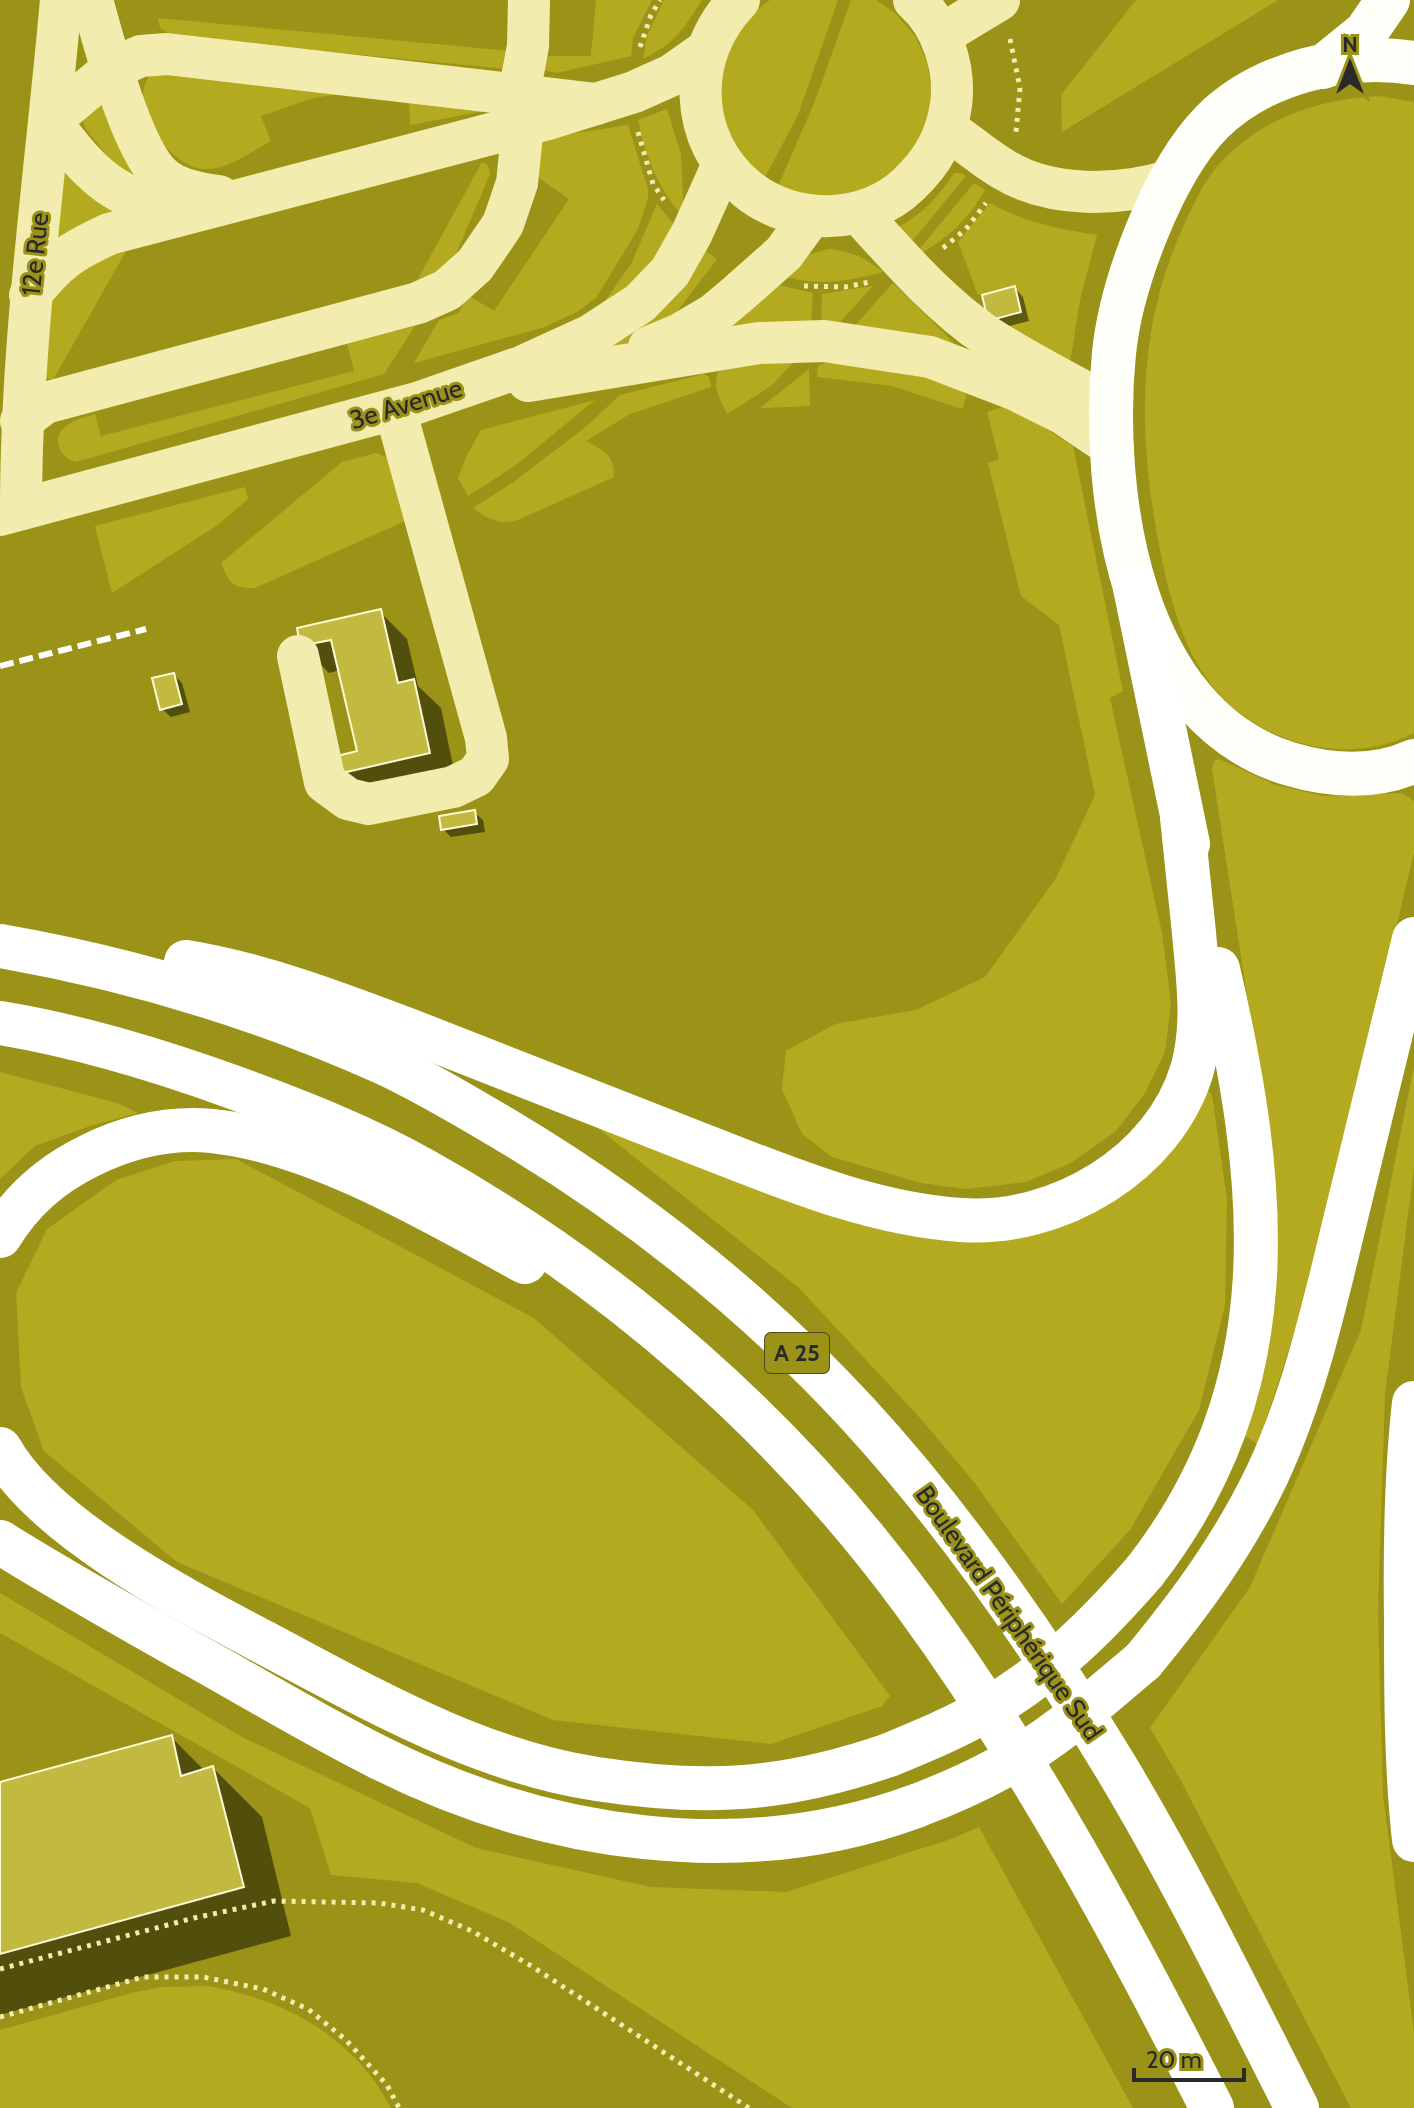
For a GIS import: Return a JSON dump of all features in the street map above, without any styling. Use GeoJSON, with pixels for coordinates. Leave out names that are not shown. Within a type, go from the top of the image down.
{"type":"FeatureCollection","features":[{"type":"Feature","properties":{"kind":"highway"},"geometry":{"type":"LineString","coordinates":[[0,1449],[21,1477],[58,1514],[133,1568],[212,1614],[418,1721],[482,1748],[593,1779],[652,1787],[700,1789],[748,1789],[798,1782],[889,1755],[989,1708],[1025,1685],[1066,1653],[1104,1617],[1174,1534],[1212,1465],[1232,1411],[1254,1314],[1258,1255],[1256,1189],[1241,1086],[1229,1016],[1182,817],[1135,588]]}},
{"type":"Feature","properties":{"kind":"highway"},"geometry":{"type":"LineString","coordinates":[[0,943],[134,953],[261,979],[371,1016],[533,1077],[826,1192],[919,1216],[965,1221],[1005,1217],[1042,1209],[1081,1195],[1119,1173],[1152,1144],[1177,1108],[1191,1071],[1200,1032],[1199,982],[1182,817]]}},
{"type":"Feature","properties":{"kind":"highway"},"geometry":{"type":"LineString","coordinates":[[0,1542],[144,1627],[380,1758],[535,1818],[614,1835],[692,1841],[768,1839],[838,1830],[960,1789],[1003,1767],[1071,1722],[1143,1661],[1191,1604],[1231,1542],[1267,1474],[1295,1402],[1327,1297],[1414,939]]}},
{"type":"Feature","properties":{"kind":"highway","name":"Boulevard Périphérique Sud"},"geometry":{"type":"LineString","coordinates":[[0,943],[65,957],[193,992],[324,1038],[387,1064],[455,1100],[594,1185],[725,1285],[857,1412],[912,1476],[1021,1621],[1115,1766],[1182,1881],[1297,2108]]}},
{"type":"Feature","properties":{"kind":"highway","name":"A 25"},"geometry":{"type":"LineString","coordinates":[[0,1023],[104,1045],[185,1070],[343,1130],[422,1169],[499,1214],[581,1271],[685,1353],[792,1456],[912,1599],[1047,1804],[1114,1920],[1212,2108]]}},
{"type":"Feature","properties":{"kind":"highway"},"geometry":{"type":"LineString","coordinates":[[0,1236],[22,1206],[47,1182],[72,1164],[100,1150],[150,1134],[209,1131],[234,1135],[306,1155],[368,1181],[522,1260],[685,1353]]}},
{"type":"Feature","properties":{"kind":"highway"},"geometry":{"type":"LineString","coordinates":[[1414,1403],[1405,1570],[1406,1707],[1414,1840]]}},
{"type":"Feature","properties":{"kind":"main road"},"geometry":{"type":"LineString","coordinates":[[1323,67],[1366,32],[1388,0]]}},
{"type":"Feature","properties":{"kind":"main road"},"geometry":{"type":"LineString","coordinates":[[1402,767],[1353,774],[1309,770],[1252,750],[1207,717],[1175,677],[1135,588],[1118,509],[1112,427],[1114,351],[1133,270],[1172,180],[1212,122],[1235,103],[1286,78],[1323,67],[1379,60],[1414,63]]}},
{"type":"Feature","properties":{"kind":"street","name":"12e Rue"},"geometry":{"type":"LineString","coordinates":[[10,512],[61,0]]}},
{"type":"Feature","properties":{"kind":"street"},"geometry":{"type":"LineString","coordinates":[[92,0],[137,139],[164,179],[192,191],[244,198]]}},
{"type":"Feature","properties":{"kind":"street"},"geometry":{"type":"LineString","coordinates":[[113,68],[121,0]]}},
{"type":"Feature","properties":{"kind":"street"},"geometry":{"type":"LineString","coordinates":[[21,421],[45,403],[418,303],[447,290],[475,265],[503,224],[517,183],[529,0]]}},
{"type":"Feature","properties":{"kind":"street"},"geometry":{"type":"LineString","coordinates":[[739,0],[722,17],[706,51],[699,90],[706,129],[723,164],[747,190],[777,207],[811,216],[859,213],[898,195],[928,166],[947,129],[954,87],[941,35],[914,0]]}},
{"type":"Feature","properties":{"kind":"street"},"geometry":{"type":"LineString","coordinates":[[941,35],[997,2]]}},
{"type":"Feature","properties":{"kind":"street"},"geometry":{"type":"LineString","coordinates":[[30,295],[54,265],[76,249],[109,234],[244,198],[521,110],[596,104],[672,75],[706,51]]}},
{"type":"Feature","properties":{"kind":"street"},"geometry":{"type":"LineString","coordinates":[[183,213],[153,207],[126,196],[99,179],[50,121],[113,68],[141,56],[167,54],[521,110]]}},
{"type":"Feature","properties":{"kind":"street"},"geometry":{"type":"LineString","coordinates":[[947,129],[1004,170],[1039,184],[1088,193],[1124,192],[1172,180]]}},
{"type":"Feature","properties":{"kind":"street","name":"3e Avenue"},"geometry":{"type":"LineString","coordinates":[[10,512],[406,406],[521,367],[591,335],[640,303],[670,272],[692,233],[723,164]]}},
{"type":"Feature","properties":{"kind":"street"},"geometry":{"type":"LineString","coordinates":[[859,213],[910,269],[959,314],[1112,427]]}},
{"type":"Feature","properties":{"kind":"street"},"geometry":{"type":"LineString","coordinates":[[556,375],[634,354],[680,334],[714,314],[784,253],[811,216]]}},
{"type":"Feature","properties":{"kind":"street"},"geometry":{"type":"LineString","coordinates":[[298,656],[325,782],[348,799],[369,804],[453,787],[476,776],[488,759],[486,738],[406,406],[556,375],[759,343],[824,341],[930,357],[1016,390],[1064,414],[1112,427]]}},
{"type":"Feature","properties":{"kind":"path"},"geometry":{"type":"LineString","coordinates":[[943,248],[966,229],[988,201],[1004,170],[1016,130],[1020,88],[1013,45],[997,2]]}},
{"type":"Feature","properties":{"kind":"path"},"geometry":{"type":"LineString","coordinates":[[0,1969],[194,1918],[274,1901],[379,1903],[423,1910],[472,1931],[533,1967],[749,2108]]}},
{"type":"Feature","properties":{"kind":"path"},"geometry":{"type":"LineString","coordinates":[[0,2017],[143,1977],[203,1977],[263,1989],[308,2009],[346,2040],[387,2085],[399,2108]]}},
{"type":"Feature","properties":{"kind":"shaded area"},"geometry":{"type":"Polygon","coordinates":[[[596,0],[652,0],[633,38],[631,56],[557,73],[541,70],[542,56],[591,56],[596,0]]]}},
{"type":"Feature","properties":{"kind":"shaded area"},"geometry":{"type":"Polygon","coordinates":[[[664,0],[702,0],[678,35],[643,59],[647,36],[664,0]]]}},
{"type":"Feature","properties":{"kind":"shaded area"},"geometry":{"type":"Polygon","coordinates":[[[770,0],[838,0],[798,115],[761,185],[724,141],[717,66],[750,15],[770,0]]]}},
{"type":"Feature","properties":{"kind":"shaded area"},"geometry":{"type":"Polygon","coordinates":[[[851,0],[876,0],[895,13],[915,36],[927,62],[932,91],[929,123],[910,163],[852,201],[775,193],[815,101],[851,0]]]}},
{"type":"Feature","properties":{"kind":"shaded area"},"geometry":{"type":"Polygon","coordinates":[[[1136,0],[1278,0],[1062,132],[1061,95],[1136,0]]]}},
{"type":"Feature","properties":{"kind":"shaded area"},"geometry":{"type":"Polygon","coordinates":[[[158,18],[521,52],[518,70],[175,37],[160,28],[158,18]]]}},
{"type":"Feature","properties":{"kind":"shaded area"},"geometry":{"type":"Polygon","coordinates":[[[173,64],[487,97],[492,99],[493,106],[489,110],[410,125],[409,96],[352,92],[313,98],[261,116],[271,141],[229,164],[203,169],[176,157],[164,146],[147,116],[143,101],[144,87],[153,72],[173,64]]]}},
{"type":"Feature","properties":{"kind":"shaded area"},"geometry":{"type":"Polygon","coordinates":[[[1379,96],[1414,102],[1414,733],[1386,744],[1358,749],[1328,748],[1299,743],[1246,718],[1224,699],[1205,676],[1188,646],[1171,596],[1152,504],[1145,423],[1149,343],[1168,264],[1192,208],[1221,162],[1255,133],[1294,113],[1335,101],[1379,96]]]}},
{"type":"Feature","properties":{"kind":"shaded area"},"geometry":{"type":"Polygon","coordinates":[[[102,97],[150,183],[117,168],[85,128],[83,121],[102,97]]]}},
{"type":"Feature","properties":{"kind":"shaded area"},"geometry":{"type":"Polygon","coordinates":[[[667,109],[681,154],[684,218],[654,172],[638,120],[667,109]]]}},
{"type":"Feature","properties":{"kind":"shaded area"},"geometry":{"type":"Polygon","coordinates":[[[628,125],[648,189],[648,199],[638,229],[596,298],[577,312],[545,327],[414,363],[439,320],[459,313],[467,295],[494,311],[569,199],[535,175],[529,167],[544,138],[628,125]]]}},
{"type":"Feature","properties":{"kind":"shaded area"},"geometry":{"type":"Polygon","coordinates":[[[61,160],[131,212],[56,240],[61,160]]]}},
{"type":"Feature","properties":{"kind":"shaded area"},"geometry":{"type":"Polygon","coordinates":[[[482,162],[488,165],[490,174],[456,254],[440,277],[413,288],[482,162]]]}},
{"type":"Feature","properties":{"kind":"shaded area"},"geometry":{"type":"Polygon","coordinates":[[[954,173],[966,176],[905,250],[898,227],[930,204],[954,173]]]}},
{"type":"Feature","properties":{"kind":"shaded area"},"geometry":{"type":"Polygon","coordinates":[[[974,183],[985,190],[970,212],[944,238],[912,258],[974,183]]]}},
{"type":"Feature","properties":{"kind":"shaded area"},"geometry":{"type":"Polygon","coordinates":[[[990,203],[1029,220],[1097,235],[1080,300],[1070,363],[990,323],[1023,313],[1016,285],[978,295],[958,242],[990,203]]]}},
{"type":"Feature","properties":{"kind":"shaded area"},"geometry":{"type":"Polygon","coordinates":[[[657,204],[677,228],[642,275],[600,308],[631,264],[657,204]]]}},
{"type":"Feature","properties":{"kind":"shaded area"},"geometry":{"type":"Polygon","coordinates":[[[130,244],[53,380],[45,378],[51,303],[66,280],[130,244]]]}},
{"type":"Feature","properties":{"kind":"shaded area"},"geometry":{"type":"Polygon","coordinates":[[[701,248],[717,259],[663,330],[575,358],[701,248]]]}},
{"type":"Feature","properties":{"kind":"shaded area"},"geometry":{"type":"Polygon","coordinates":[[[829,249],[858,256],[883,272],[830,282],[804,281],[778,274],[801,258],[829,249]]]}},
{"type":"Feature","properties":{"kind":"shaded area"},"geometry":{"type":"Polygon","coordinates":[[[769,283],[813,293],[811,328],[708,338],[769,283]]]}},
{"type":"Feature","properties":{"kind":"shaded area"},"geometry":{"type":"Polygon","coordinates":[[[893,283],[957,346],[851,330],[893,283]]]}},
{"type":"Feature","properties":{"kind":"shaded area"},"geometry":{"type":"Polygon","coordinates":[[[873,286],[833,330],[821,329],[822,294],[873,286]]]}},
{"type":"Feature","properties":{"kind":"shaded area"},"geometry":{"type":"Polygon","coordinates":[[[415,326],[384,374],[76,462],[66,457],[59,448],[59,437],[65,427],[95,414],[101,436],[354,371],[347,343],[415,326]]]}},
{"type":"Feature","properties":{"kind":"shaded area"},"geometry":{"type":"Polygon","coordinates":[[[768,362],[793,363],[771,386],[727,414],[716,387],[719,371],[768,362]]]}},
{"type":"Feature","properties":{"kind":"shaded area"},"geometry":{"type":"Polygon","coordinates":[[[825,363],[879,367],[922,375],[956,387],[967,396],[962,409],[892,386],[817,377],[818,366],[825,363]]]}},
{"type":"Feature","properties":{"kind":"shaded area"},"geometry":{"type":"Polygon","coordinates":[[[809,369],[810,406],[760,408],[809,369]]]}},
{"type":"Feature","properties":{"kind":"shaded area"},"geometry":{"type":"Polygon","coordinates":[[[704,374],[709,377],[711,387],[630,414],[586,441],[610,458],[614,477],[518,520],[494,520],[473,508],[515,481],[588,425],[620,395],[704,374]]]}},
{"type":"Feature","properties":{"kind":"shaded area"},"geometry":{"type":"Polygon","coordinates":[[[595,400],[516,465],[468,496],[458,478],[481,430],[595,400]]]}},
{"type":"Feature","properties":{"kind":"shaded area"},"geometry":{"type":"Polygon","coordinates":[[[1009,405],[1073,446],[1123,691],[1110,698],[1162,933],[1171,1003],[1165,1052],[1145,1093],[1116,1131],[1071,1163],[1026,1182],[966,1189],[921,1183],[832,1157],[802,1134],[782,1089],[786,1051],[835,1024],[916,1010],[985,977],[1056,878],[1095,795],[1059,625],[1021,596],[988,463],[999,459],[987,412],[1009,405]]]}},
{"type":"Feature","properties":{"kind":"shaded area"},"geometry":{"type":"Polygon","coordinates":[[[376,453],[388,458],[412,518],[255,588],[237,586],[230,580],[221,563],[342,462],[376,453]]]}},
{"type":"Feature","properties":{"kind":"shaded area"},"geometry":{"type":"Polygon","coordinates":[[[245,487],[248,499],[219,524],[112,593],[95,526],[245,487]]]}},
{"type":"Feature","properties":{"kind":"shaded area"},"geometry":{"type":"Polygon","coordinates":[[[1219,759],[1275,785],[1323,796],[1402,793],[1414,801],[1414,852],[1356,1098],[1302,1309],[1258,1444],[1245,1436],[1270,1332],[1277,1232],[1272,1157],[1212,769],[1214,761],[1219,759]]]}},
{"type":"Feature","properties":{"kind":"shaded area"},"geometry":{"type":"Polygon","coordinates":[[[1414,1066],[1414,1168],[1385,1394],[1378,1612],[1383,1795],[1414,2033],[1414,2108],[1351,2108],[1179,1777],[1150,1728],[1250,1587],[1361,1330],[1414,1066]]]}},
{"type":"Feature","properties":{"kind":"shaded area"},"geometry":{"type":"Polygon","coordinates":[[[0,1072],[117,1103],[138,1113],[35,1146],[0,1179],[0,1072]]]}},
{"type":"Feature","properties":{"kind":"shaded area"},"geometry":{"type":"Polygon","coordinates":[[[1207,1089],[1212,1095],[1227,1200],[1225,1305],[1199,1410],[1130,1530],[1062,1604],[974,1482],[920,1418],[799,1288],[599,1129],[599,1124],[987,1236],[1207,1089]]]}},
{"type":"Feature","properties":{"kind":"shaded area"},"geometry":{"type":"Polygon","coordinates":[[[236,1159],[534,1318],[753,1510],[890,1696],[882,1706],[771,1744],[553,1720],[177,1562],[44,1451],[21,1387],[16,1293],[47,1229],[116,1180],[175,1161],[236,1159]]]}},
{"type":"Feature","properties":{"kind":"shaded area"},"geometry":{"type":"Polygon","coordinates":[[[0,1593],[242,1737],[476,1848],[651,1887],[786,1892],[954,1838],[979,1827],[1133,2108],[792,2108],[510,1923],[417,1883],[331,1875],[310,1808],[0,1633],[0,1593]]]}},
{"type":"Feature","properties":{"kind":"shaded area"},"geometry":{"type":"Polygon","coordinates":[[[209,1986],[264,2001],[314,2025],[337,2041],[357,2061],[391,2108],[0,2108],[0,2030],[135,1992],[163,1987],[209,1986]]]}},
{"type":"Feature","properties":{"kind":"building"},"geometry":{"type":"Polygon","coordinates":[[[1015,286],[1021,312],[988,321],[982,295],[1015,286]]]}},
{"type":"Feature","properties":{"kind":"building"},"geometry":{"type":"Polygon","coordinates":[[[381,609],[398,683],[414,679],[430,753],[329,776],[325,759],[357,751],[331,640],[300,646],[297,628],[381,609]]]}},
{"type":"Feature","properties":{"kind":"building"},"geometry":{"type":"Polygon","coordinates":[[[174,673],[182,704],[160,710],[152,678],[174,673]]]}},
{"type":"Feature","properties":{"kind":"building"},"geometry":{"type":"Polygon","coordinates":[[[475,810],[477,824],[441,830],[439,816],[475,810]]]}},
{"type":"Feature","properties":{"kind":"building"},"geometry":{"type":"Polygon","coordinates":[[[172,1735],[181,1776],[213,1766],[244,1887],[0,1954],[0,1782],[172,1735]]]}},
{"type":"Feature","properties":{"kind":"railway"},"geometry":{"type":"LineString","coordinates":[[0,666],[146,629]]}}]}
